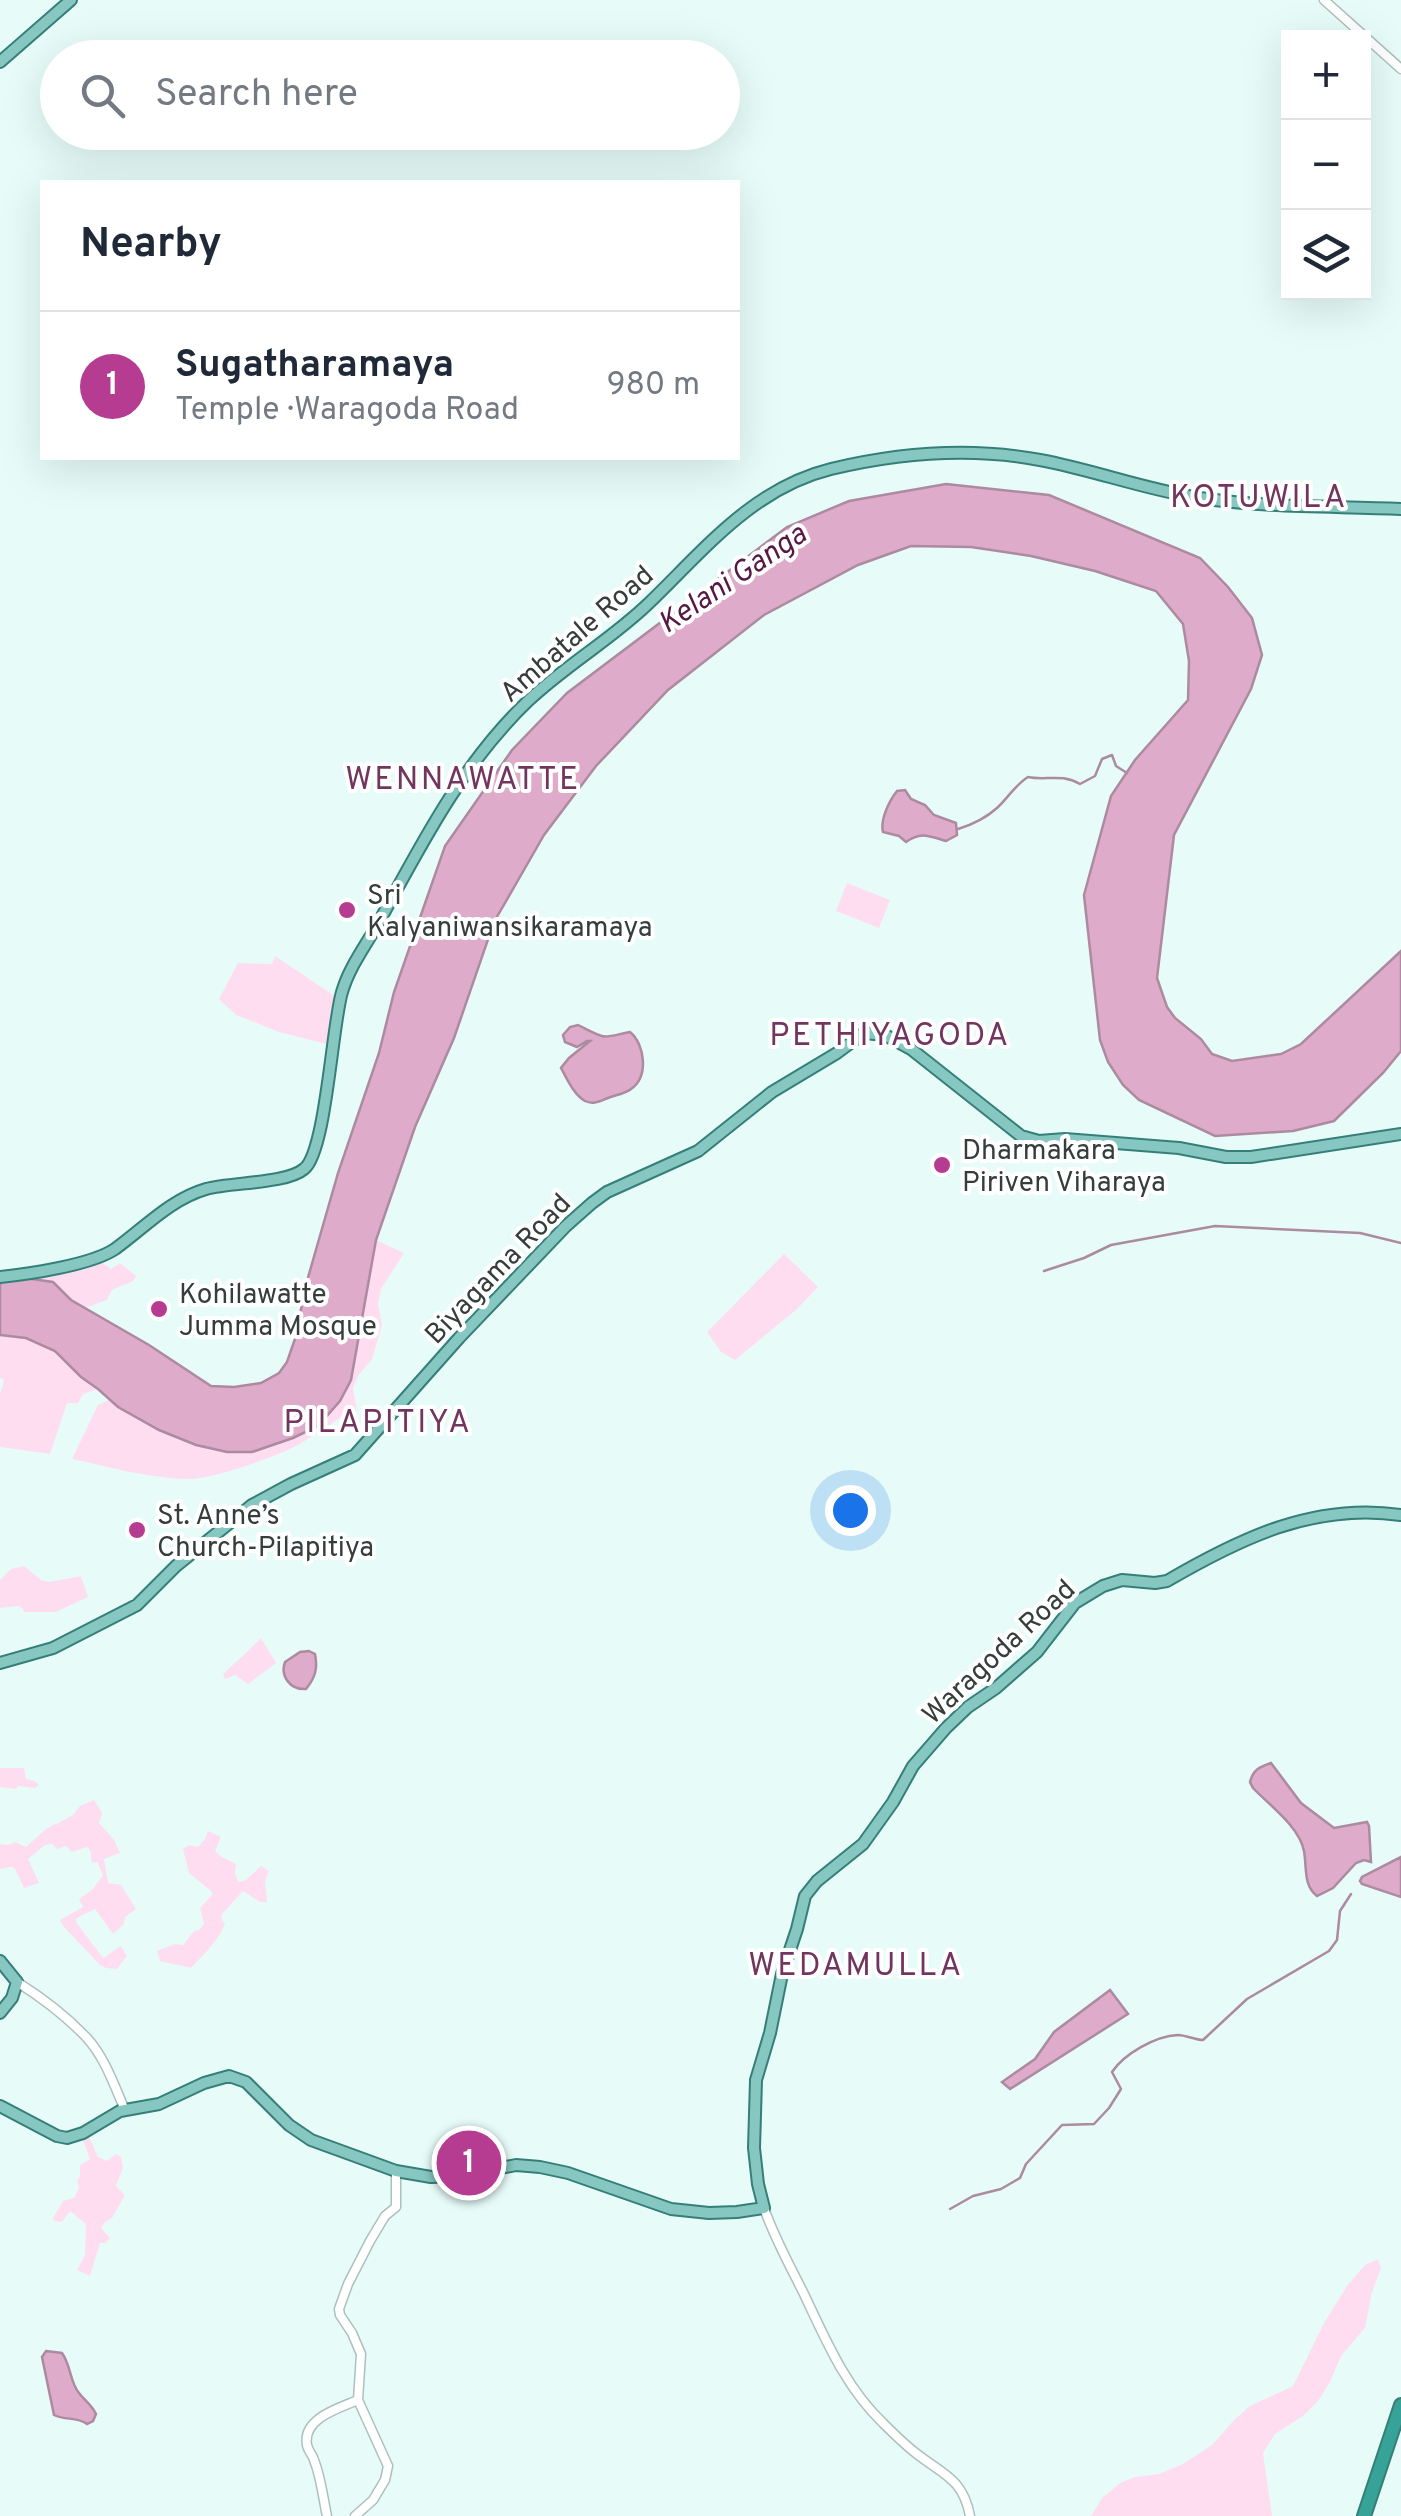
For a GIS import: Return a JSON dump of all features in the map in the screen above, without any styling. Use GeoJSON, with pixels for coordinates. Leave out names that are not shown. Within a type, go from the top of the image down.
{"type":"FeatureCollection","features":[{"type":"Feature","properties":{"kind":"highway"},"geometry":{"type":"LineString","coordinates":[[1367,2516],[1401,2405]]}},
{"type":"Feature","properties":{"kind":"highway"},"geometry":{"type":"LineString","coordinates":[[1367,2516],[1401,2425]]}},
{"type":"Feature","properties":{"kind":"main road"},"geometry":{"type":"LineString","coordinates":[[0,62],[71,0]]}},
{"type":"Feature","properties":{"kind":"main road","name":"Ambatale Road"},"geometry":{"type":"LineString","coordinates":[[0,1277],[56,1268],[110,1252],[192,1194],[238,1182],[286,1177],[309,1165],[317,1142],[341,996],[354,962],[466,772],[532,697],[636,614],[722,530],[778,489],[812,474],[868,461],[971,453],[1041,460],[1214,500],[1401,510]]}},
{"type":"Feature","properties":{"kind":"main road","name":"Biyagama Road"},"geometry":{"type":"LineString","coordinates":[[0,1663],[53,1648],[137,1605],[252,1504],[356,1455],[459,1338],[592,1203],[607,1192],[698,1152],[772,1092],[864,1033],[885,1034],[923,1057],[1010,1130],[1030,1140],[1179,1148],[1250,1158],[1401,1134]]}},
{"type":"Feature","properties":{"kind":"main road","name":"Waragoda Road"},"geometry":{"type":"LineString","coordinates":[[764,2208],[754,2148],[756,2080],[806,1896],[817,1881],[863,1844],[893,1802],[912,1766],[946,1728],[1037,1652],[1075,1603],[1103,1586],[1122,1580],[1167,1580],[1240,1540],[1289,1524],[1344,1514],[1401,1515]]}},
{"type":"Feature","properties":{"kind":"main road"},"geometry":{"type":"LineString","coordinates":[[0,1960],[17,1982],[12,1998],[0,2013]]}},
{"type":"Feature","properties":{"kind":"main road"},"geometry":{"type":"LineString","coordinates":[[0,2106],[67,2138],[84,2133],[124,2110],[159,2104],[222,2076],[236,2077],[254,2089],[289,2126],[312,2140],[396,2171],[431,2177],[460,2176],[516,2165],[540,2167],[681,2211],[737,2212],[764,2208]]}},
{"type":"Feature","properties":{"kind":"street"},"geometry":{"type":"LineString","coordinates":[[1324,0],[1401,69]]}},
{"type":"Feature","properties":{"kind":"street"},"geometry":{"type":"LineString","coordinates":[[17,1982],[88,2040],[124,2110]]}},
{"type":"Feature","properties":{"kind":"street"},"geometry":{"type":"LineString","coordinates":[[355,2516],[373,2500],[388,2466],[358,2400],[362,2354],[339,2309],[370,2240],[385,2216],[396,2207],[396,2171]]}},
{"type":"Feature","properties":{"kind":"street"},"geometry":{"type":"LineString","coordinates":[[764,2208],[816,2320],[858,2396],[917,2454],[952,2478],[966,2498],[970,2516]]}},
{"type":"Feature","properties":{"kind":"street"},"geometry":{"type":"LineString","coordinates":[[326,2516],[314,2459],[307,2445],[308,2432],[314,2422],[329,2412],[358,2400]]}},
{"type":"Feature","properties":{"kind":"shaded area"},"geometry":{"type":"Polygon","coordinates":[[[847,883],[890,900],[879,928],[836,911],[847,883]]]}},
{"type":"Feature","properties":{"kind":"shaded area"},"geometry":{"type":"Polygon","coordinates":[[[275,956],[336,997],[330,1045],[279,1032],[236,1015],[219,999],[238,963],[272,964],[275,956]]]}},
{"type":"Feature","properties":{"kind":"shaded area"},"geometry":{"type":"Polygon","coordinates":[[[376,1240],[404,1253],[381,1289],[378,1304],[382,1325],[372,1359],[353,1388],[357,1410],[290,1449],[211,1476],[157,1477],[72,1459],[98,1405],[109,1400],[118,1407],[253,1452],[318,1426],[351,1380],[376,1240]]]}},
{"type":"Feature","properties":{"kind":"shaded area"},"geometry":{"type":"Polygon","coordinates":[[[784,1254],[818,1287],[735,1360],[721,1352],[707,1332],[784,1254]]]}},
{"type":"Feature","properties":{"kind":"shaded area"},"geometry":{"type":"Polygon","coordinates":[[[99,1260],[111,1269],[120,1263],[136,1276],[112,1290],[107,1300],[85,1308],[53,1284],[36,1279],[99,1260]]]}},
{"type":"Feature","properties":{"kind":"shaded area"},"geometry":{"type":"Polygon","coordinates":[[[0,1335],[25,1338],[49,1347],[98,1389],[83,1394],[78,1403],[67,1403],[50,1454],[0,1447],[0,1394],[4,1380],[0,1378],[0,1335]]]}},
{"type":"Feature","properties":{"kind":"shaded area"},"geometry":{"type":"Polygon","coordinates":[[[24,1566],[49,1582],[81,1576],[88,1597],[56,1612],[24,1612],[19,1606],[0,1608],[0,1580],[11,1569],[24,1566]]]}},
{"type":"Feature","properties":{"kind":"shaded area"},"geometry":{"type":"Polygon","coordinates":[[[261,1638],[276,1663],[248,1684],[235,1675],[225,1679],[223,1674],[261,1638]]]}},
{"type":"Feature","properties":{"kind":"shaded area"},"geometry":{"type":"Polygon","coordinates":[[[0,1768],[24,1768],[26,1779],[39,1785],[0,1787],[0,1768]]]}},
{"type":"Feature","properties":{"kind":"shaded area"},"geometry":{"type":"Polygon","coordinates":[[[94,1800],[102,1813],[99,1823],[120,1853],[104,1859],[108,1883],[121,1885],[136,1909],[113,1934],[95,1909],[76,1922],[103,1958],[121,1946],[127,1956],[117,1969],[100,1965],[60,1920],[83,1907],[79,1899],[103,1875],[97,1862],[92,1863],[87,1847],[72,1852],[66,1846],[57,1849],[52,1844],[45,1845],[28,1859],[39,1883],[24,1888],[15,1869],[0,1869],[0,1844],[15,1842],[26,1847],[46,1829],[94,1800]]]}},
{"type":"Feature","properties":{"kind":"shaded area"},"geometry":{"type":"Polygon","coordinates":[[[208,1831],[221,1837],[215,1851],[236,1864],[239,1882],[261,1866],[269,1871],[265,1881],[267,1902],[243,1891],[222,1914],[225,1924],[219,1936],[191,1968],[160,1961],[157,1951],[183,1945],[204,1924],[200,1908],[212,1892],[189,1873],[183,1849],[189,1845],[198,1847],[208,1831]]]}},
{"type":"Feature","properties":{"kind":"shaded area"},"geometry":{"type":"Polygon","coordinates":[[[87,2132],[98,2157],[107,2161],[116,2154],[121,2157],[123,2168],[116,2186],[125,2195],[112,2218],[101,2228],[110,2238],[100,2243],[90,2276],[77,2270],[85,2255],[86,2224],[70,2211],[62,2222],[53,2218],[63,2201],[74,2198],[79,2188],[80,2165],[90,2159],[82,2138],[87,2132]]]}},
{"type":"Feature","properties":{"kind":"shaded area"},"geometry":{"type":"Polygon","coordinates":[[[1378,2259],[1381,2268],[1365,2328],[1341,2356],[1318,2401],[1275,2434],[1263,2453],[1272,2516],[1091,2516],[1102,2498],[1120,2483],[1183,2464],[1212,2445],[1250,2406],[1293,2386],[1347,2286],[1365,2265],[1378,2259]]]}},
{"type":"Feature","properties":{"kind":"water","name":"Kelani Ganga"},"geometry":{"type":"Polygon","coordinates":[[[946,484],[1049,495],[1200,558],[1252,618],[1262,655],[1251,689],[1174,835],[1157,978],[1175,1018],[1201,1039],[1212,1054],[1232,1061],[1281,1054],[1301,1044],[1401,951],[1401,1051],[1334,1121],[1293,1131],[1215,1136],[1139,1100],[1108,1062],[1100,1040],[1084,895],[1111,796],[1135,760],[1188,700],[1189,661],[1183,624],[1156,591],[1095,571],[971,547],[911,546],[858,565],[764,615],[668,690],[596,766],[544,835],[494,922],[454,1038],[415,1127],[376,1240],[351,1380],[340,1401],[318,1426],[252,1452],[227,1452],[196,1445],[118,1407],[55,1351],[26,1338],[0,1335],[0,1280],[25,1278],[53,1282],[71,1300],[211,1386],[261,1383],[279,1373],[296,1336],[305,1288],[338,1173],[379,1053],[394,992],[445,846],[512,750],[567,693],[787,527],[849,501],[946,484]]]}},
{"type":"Feature","properties":{"kind":"water"},"geometry":{"type":"Polygon","coordinates":[[[905,790],[934,815],[956,823],[957,835],[946,841],[921,836],[906,842],[883,832],[891,800],[897,791],[905,790]]]}},
{"type":"Feature","properties":{"kind":"water"},"geometry":{"type":"Polygon","coordinates":[[[578,1025],[604,1036],[630,1032],[635,1037],[643,1060],[637,1084],[594,1103],[577,1095],[561,1068],[590,1041],[577,1047],[565,1042],[563,1035],[578,1025]]]}},
{"type":"Feature","properties":{"kind":"water"},"geometry":{"type":"Polygon","coordinates":[[[309,1651],[315,1654],[315,1673],[306,1689],[300,1689],[285,1677],[285,1662],[309,1651]]]}},
{"type":"Feature","properties":{"kind":"water"},"geometry":{"type":"Polygon","coordinates":[[[1271,1763],[1301,1803],[1334,1828],[1367,1822],[1369,1826],[1371,1862],[1356,1863],[1333,1888],[1317,1896],[1308,1881],[1304,1851],[1296,1833],[1250,1782],[1257,1770],[1271,1763]]]}},
{"type":"Feature","properties":{"kind":"water"},"geometry":{"type":"Polygon","coordinates":[[[1401,1857],[1401,1897],[1360,1881],[1362,1877],[1401,1857]]]}},
{"type":"Feature","properties":{"kind":"water"},"geometry":{"type":"Polygon","coordinates":[[[1110,1990],[1128,2014],[1010,2089],[1002,2082],[1035,2059],[1054,2032],[1110,1990]]]}},
{"type":"Feature","properties":{"kind":"water"},"geometry":{"type":"Polygon","coordinates":[[[46,2351],[62,2353],[76,2389],[96,2414],[93,2421],[87,2424],[54,2415],[42,2357],[46,2351]]]}},
{"type":"Feature","properties":{"kind":"waterway"},"geometry":{"type":"LineString","coordinates":[[958,829],[993,811],[1028,777],[1066,779],[1080,784],[1095,776],[1102,759],[1112,755],[1116,766],[1127,773]]}},
{"type":"Feature","properties":{"kind":"waterway"},"geometry":{"type":"LineString","coordinates":[[1044,1271],[1111,1245],[1215,1226],[1360,1233],[1401,1243]]}},
{"type":"Feature","properties":{"kind":"waterway"},"geometry":{"type":"LineString","coordinates":[[950,2209],[1020,2178],[1026,2164],[1062,2125],[1094,2124],[1121,2089],[1112,2072],[1132,2053],[1169,2036],[1203,2040],[1247,1999],[1329,1951],[1337,1940],[1340,1911],[1351,1894]]}},
{"type":"Feature","properties":{"kind":"place","name":"Sri Kalyaniwansikaramaya"},"geometry":{"type":"Point","coordinates":[347,910]}},
{"type":"Feature","properties":{"kind":"place","name":"Dharmakara Piriven Viharaya"},"geometry":{"type":"Point","coordinates":[942,1165]}},
{"type":"Feature","properties":{"kind":"place","name":"Kohilawatte Jumma Mosque"},"geometry":{"type":"Point","coordinates":[159,1309]}},
{"type":"Feature","properties":{"kind":"place","name":"St. Anne’s Church-Pilapitiya"},"geometry":{"type":"Point","coordinates":[137,1530]}},
{"type":"Feature","properties":{"kind":"place","name":"Sugatharamaya"},"geometry":{"type":"Point","coordinates":[469,2163]}},
{"type":"Feature","properties":{"kind":"district","name":"KOTUWILA"},"geometry":{"type":"Point","coordinates":[1259,496]}},
{"type":"Feature","properties":{"kind":"district","name":"WENNAWATTE"},"geometry":{"type":"Point","coordinates":[463,778]}},
{"type":"Feature","properties":{"kind":"district","name":"PETHIYAGODA"},"geometry":{"type":"Point","coordinates":[890,1034]}},
{"type":"Feature","properties":{"kind":"district","name":"PILAPITIYA"},"geometry":{"type":"Point","coordinates":[378,1421]}},
{"type":"Feature","properties":{"kind":"district","name":"WEDAMULLA"},"geometry":{"type":"Point","coordinates":[856,1964]}}]}
